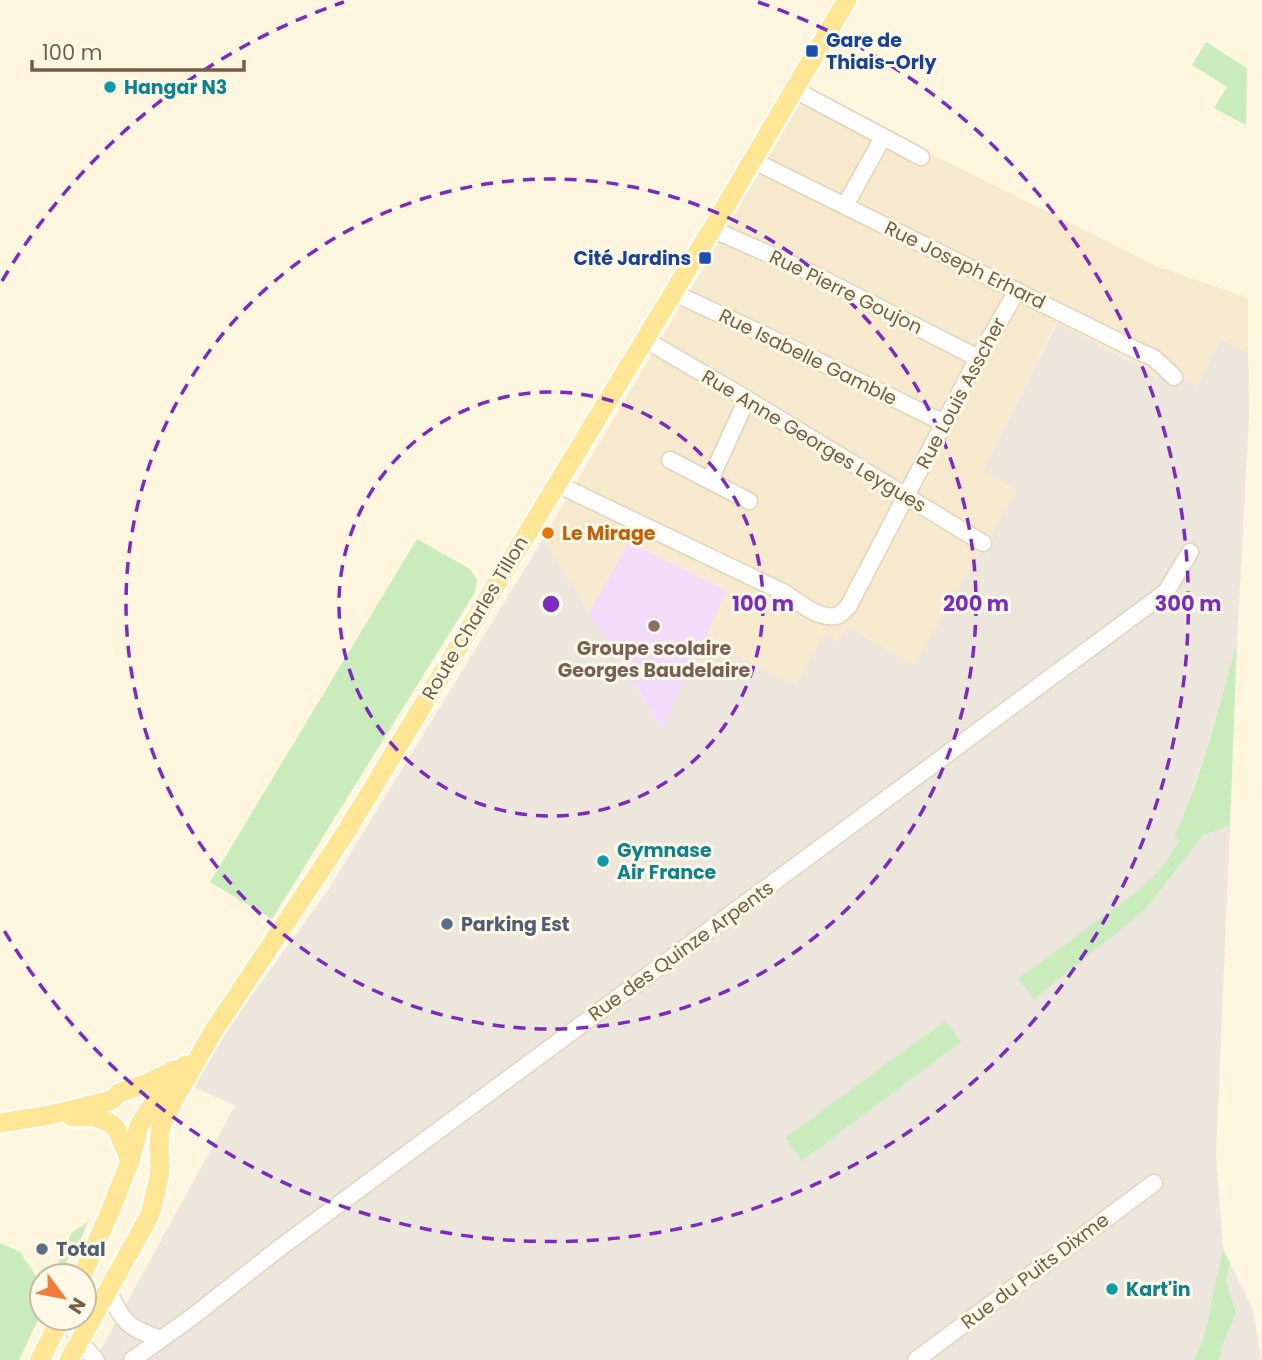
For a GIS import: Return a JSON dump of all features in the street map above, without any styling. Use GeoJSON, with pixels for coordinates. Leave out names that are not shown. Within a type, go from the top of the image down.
{"type":"FeatureCollection","features":[{"type":"Feature","properties":{"kind":"main road","name":"Route Charles Tillon"},"geometry":{"type":"LineString","coordinates":[[185,1072],[346,832],[712,229],[847,0]]}},
{"type":"Feature","properties":{"kind":"main road"},"geometry":{"type":"LineString","coordinates":[[88,1262],[130,1161],[139,1126],[161,1092],[185,1072]]}},
{"type":"Feature","properties":{"kind":"main road"},"geometry":{"type":"LineString","coordinates":[[112,1100],[120,1093],[166,1073],[185,1072]]}},
{"type":"Feature","properties":{"kind":"main road"},"geometry":{"type":"LineString","coordinates":[[69,1360],[148,1220],[160,1173],[161,1128],[185,1072]]}},
{"type":"Feature","properties":{"kind":"main road"},"geometry":{"type":"LineString","coordinates":[[0,1123],[50,1115],[112,1100],[136,1101],[161,1092]]}},
{"type":"Feature","properties":{"kind":"main road"},"geometry":{"type":"LineString","coordinates":[[112,1100],[126,1108],[136,1120],[147,1150],[150,1174],[157,1185]]}},
{"type":"Feature","properties":{"kind":"main road"},"geometry":{"type":"LineString","coordinates":[[50,1115],[86,1116],[109,1122],[116,1128],[130,1161]]}},
{"type":"Feature","properties":{"kind":"main road"},"geometry":{"type":"LineString","coordinates":[[40,1360],[54,1332]]}},
{"type":"Feature","properties":{"kind":"street"},"geometry":{"type":"LineString","coordinates":[[795,90],[921,157]]}},
{"type":"Feature","properties":{"kind":"street"},"geometry":{"type":"LineString","coordinates":[[845,206],[883,137]]}},
{"type":"Feature","properties":{"kind":"street","name":"Rue Joseph Erhard"},"geometry":{"type":"LineString","coordinates":[[752,160],[1154,358],[1174,377]]}},
{"type":"Feature","properties":{"kind":"street","name":"Rue Pierre Goujon"},"geometry":{"type":"LineString","coordinates":[[712,229],[809,272],[978,358]]}},
{"type":"Feature","properties":{"kind":"street","name":"Rue Louis Asscher"},"geometry":{"type":"LineString","coordinates":[[557,484],[785,593],[817,613],[839,615],[848,607],[978,358],[1017,291]]}},
{"type":"Feature","properties":{"kind":"street","name":"Rue Isabelle Gamble"},"geometry":{"type":"LineString","coordinates":[[672,292],[944,423]]}},
{"type":"Feature","properties":{"kind":"street","name":"Rue Anne Georges Leygues"},"geometry":{"type":"LineString","coordinates":[[644,339],[983,543]]}},
{"type":"Feature","properties":{"kind":"street"},"geometry":{"type":"LineString","coordinates":[[710,480],[747,399]]}},
{"type":"Feature","properties":{"kind":"street"},"geometry":{"type":"LineString","coordinates":[[670,460],[749,500]]}},
{"type":"Feature","properties":{"kind":"street","name":"Rue des Quinze Arpents"},"geometry":{"type":"LineString","coordinates":[[132,1360],[1166,592],[1190,552]]}},
{"type":"Feature","properties":{"kind":"street","name":"Rue du Puits Dixme"},"geometry":{"type":"LineString","coordinates":[[916,1360],[1154,1183]]}},
{"type":"Feature","properties":{"kind":"street"},"geometry":{"type":"LineString","coordinates":[[108,1290],[122,1318],[137,1330],[160,1339]]}},
{"type":"Feature","properties":{"kind":"street"},"geometry":{"type":"LineString","coordinates":[[75,1332],[96,1360]]}},
{"type":"Feature","properties":{"kind":"shaded area"},"geometry":{"type":"Polygon","coordinates":[[[807,92],[1156,266],[1248,298],[1248,353],[1220,339],[1197,386],[1180,378],[1154,379],[1142,368],[1055,324],[984,470],[1018,489],[915,665],[838,642],[825,634],[796,687],[704,639],[727,591],[629,542],[589,613],[543,539],[807,92]]]}},
{"type":"Feature","properties":{"kind":"shaded area"},"geometry":{"type":"Polygon","coordinates":[[[1056,324],[1142,368],[1154,378],[1172,367],[1180,378],[1197,386],[1220,339],[1248,353],[1249,416],[1237,642],[1186,810],[1230,826],[1216,1155],[1223,1249],[1253,1310],[1261,1360],[95,1360],[235,1106],[188,1084],[328,890],[543,539],[661,728],[704,639],[796,686],[825,633],[838,642],[846,627],[914,665],[1017,490],[983,471],[1056,324]]]}},
{"type":"Feature","properties":{"kind":"shaded area","name":"Groupe scolaire Georges Baudelaire"},"geometry":{"type":"Polygon","coordinates":[[[629,542],[727,591],[662,729],[589,613],[629,542]]]}},
{"type":"Feature","properties":{"kind":"green space"},"geometry":{"type":"Polygon","coordinates":[[[1206,42],[1247,68],[1246,125],[1214,108],[1227,87],[1192,65],[1206,42]]]}},
{"type":"Feature","properties":{"kind":"green space"},"geometry":{"type":"Polygon","coordinates":[[[417,539],[470,569],[477,579],[475,592],[272,919],[210,882],[417,539]]]}},
{"type":"Feature","properties":{"kind":"green space"},"geometry":{"type":"Polygon","coordinates":[[[1237,642],[1230,826],[1203,835],[1145,910],[1034,999],[1018,979],[1139,890],[1159,871],[1180,841],[1174,837],[1202,765],[1237,642]]]}},
{"type":"Feature","properties":{"kind":"green space"},"geometry":{"type":"Polygon","coordinates":[[[945,1021],[961,1042],[802,1161],[785,1138],[945,1021]]]}},
{"type":"Feature","properties":{"kind":"green space"},"geometry":{"type":"Polygon","coordinates":[[[88,1222],[72,1259],[59,1262],[72,1232],[88,1222]]]}},
{"type":"Feature","properties":{"kind":"green space"},"geometry":{"type":"Polygon","coordinates":[[[0,1243],[20,1252],[28,1264],[28,1332],[32,1332],[19,1360],[0,1360],[0,1243]]]}},
{"type":"Feature","properties":{"kind":"green space"},"geometry":{"type":"Polygon","coordinates":[[[1223,1249],[1230,1263],[1226,1281],[1236,1313],[1219,1360],[1194,1360],[1204,1337],[1223,1249]]]}},
{"type":"Feature","properties":{"kind":"place","name":"Gare de Thiais-Orly"},"geometry":{"type":"Point","coordinates":[812,51]}},
{"type":"Feature","properties":{"kind":"place","name":"Hangar N3"},"geometry":{"type":"Point","coordinates":[110,87]}},
{"type":"Feature","properties":{"kind":"place","name":"Cité Jardins"},"geometry":{"type":"Point","coordinates":[705,258]}},
{"type":"Feature","properties":{"kind":"place","name":"Le Mirage"},"geometry":{"type":"Point","coordinates":[548,533]}},
{"type":"Feature","properties":{"kind":"place","name":"Groupe scolaire Georges Baudelaire"},"geometry":{"type":"Point","coordinates":[654,626]}},
{"type":"Feature","properties":{"kind":"place","name":"Gymnase Air France"},"geometry":{"type":"Point","coordinates":[603,861]}},
{"type":"Feature","properties":{"kind":"place","name":"Parking Est"},"geometry":{"type":"Point","coordinates":[447,924]}},
{"type":"Feature","properties":{"kind":"place","name":"Total"},"geometry":{"type":"Point","coordinates":[42,1249]}},
{"type":"Feature","properties":{"kind":"place","name":"Kart'in"},"geometry":{"type":"Point","coordinates":[1112,1289]}}]}
